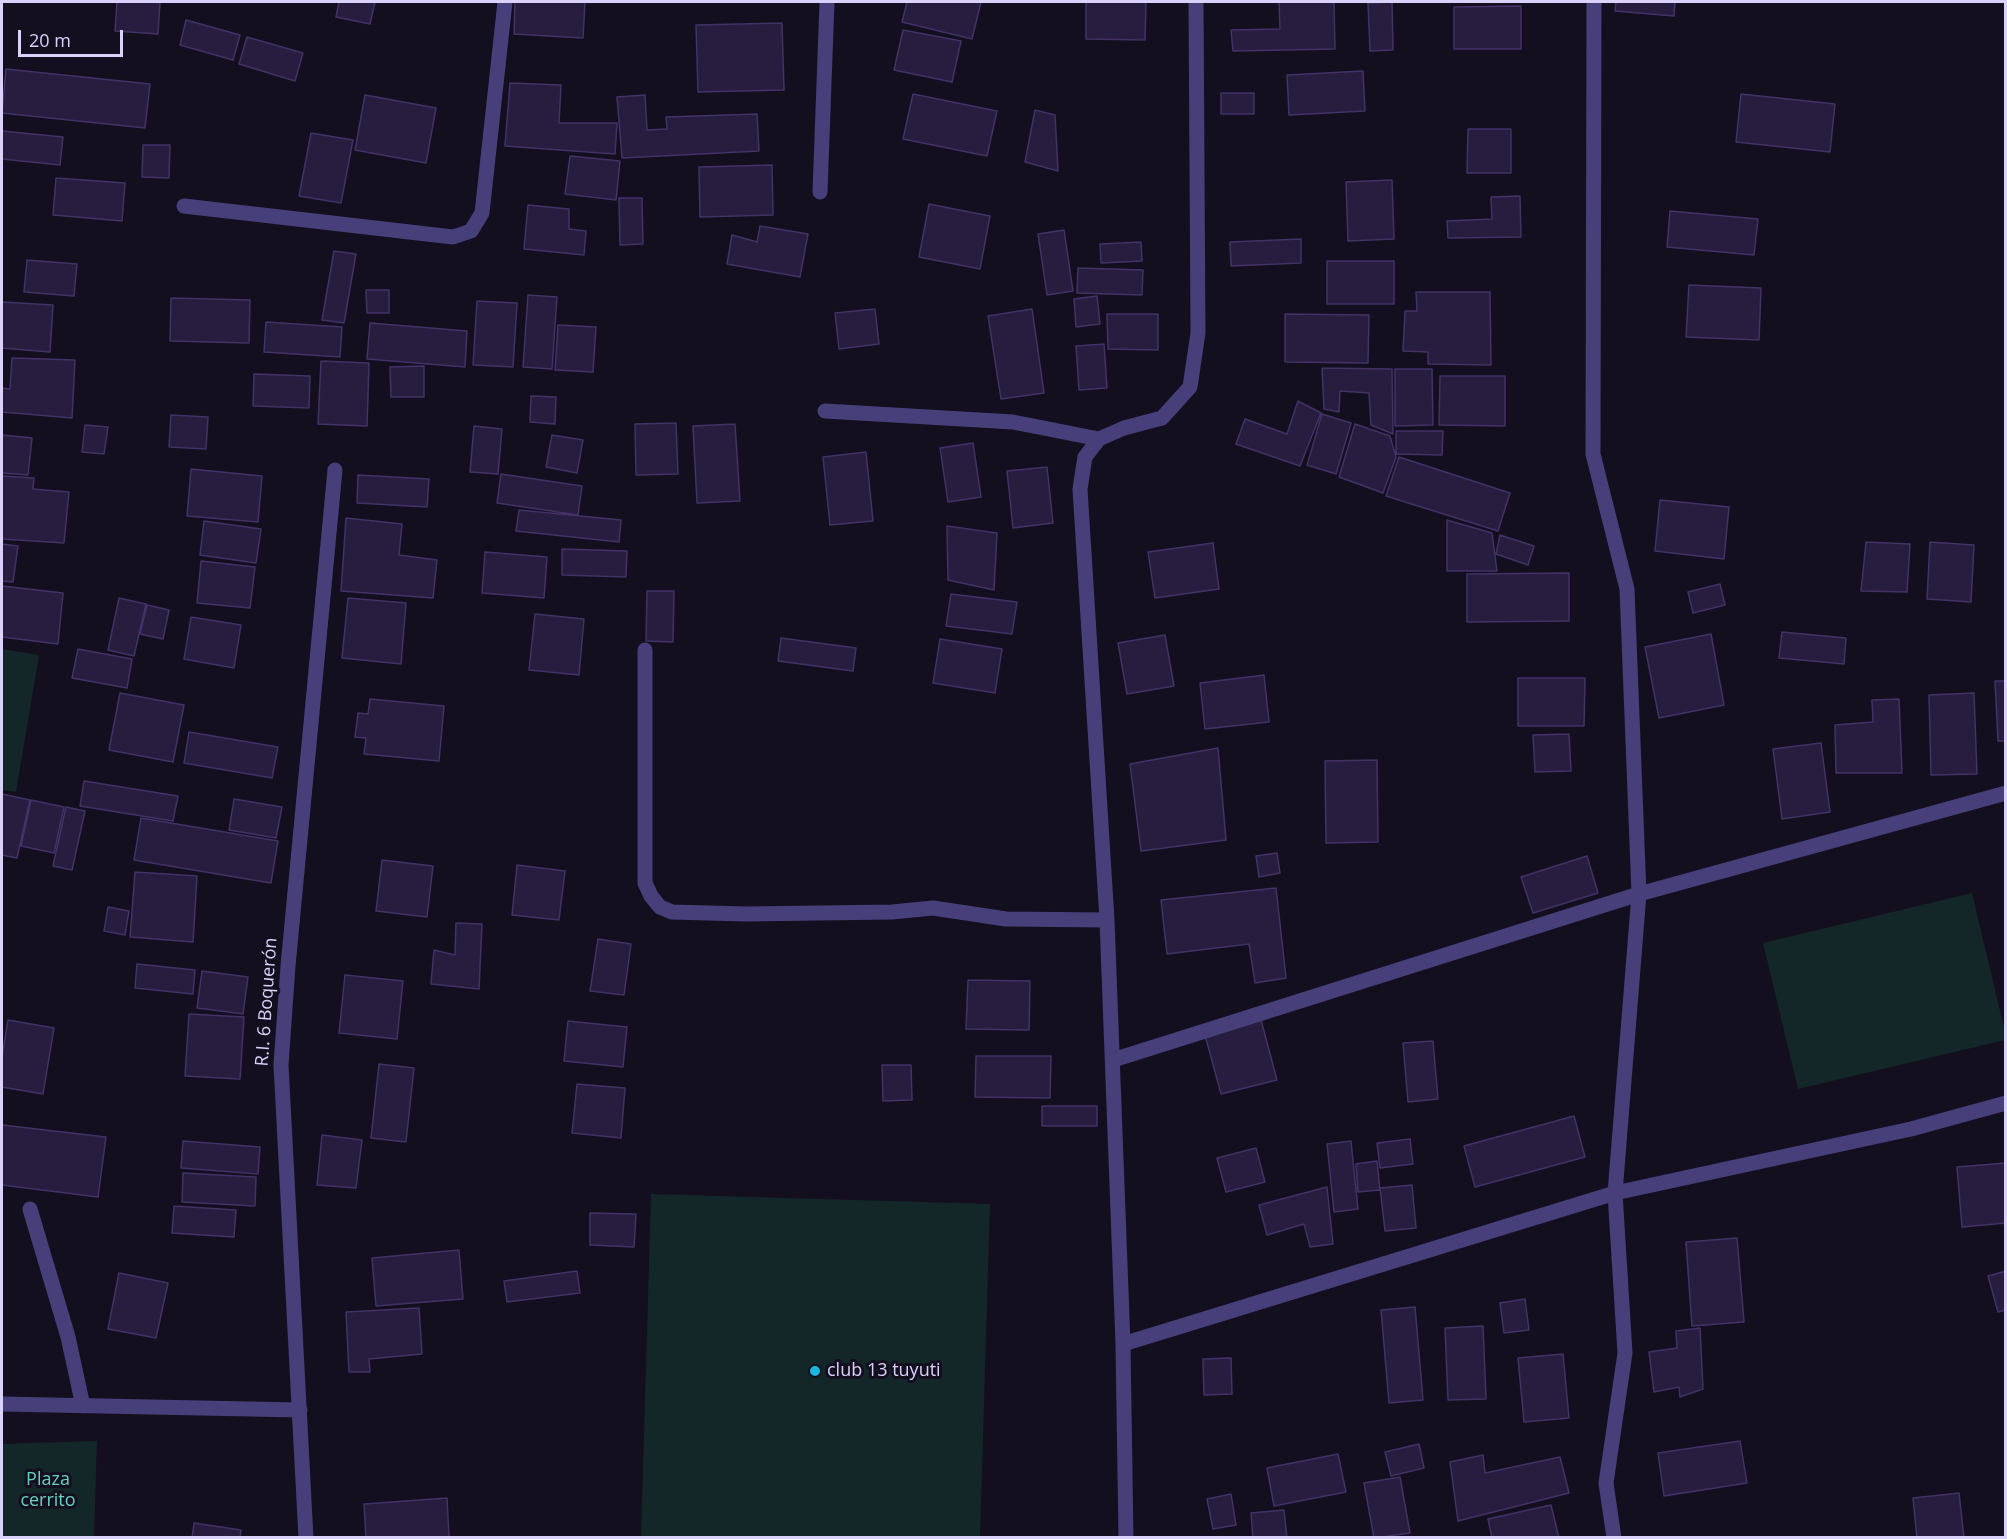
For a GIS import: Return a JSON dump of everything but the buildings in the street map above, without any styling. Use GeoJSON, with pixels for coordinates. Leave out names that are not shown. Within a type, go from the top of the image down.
{"type":"FeatureCollection","features":[{"type":"Feature","properties":{"kind":"street"},"geometry":{"type":"LineString","coordinates":[[184,206],[453,237],[471,231],[482,213],[505,2]]}},
{"type":"Feature","properties":{"kind":"street"},"geometry":{"type":"LineString","coordinates":[[820,192],[827,2]]}},
{"type":"Feature","properties":{"kind":"street"},"geometry":{"type":"LineString","coordinates":[[1126,1538],[1122,1344],[1107,920],[1080,489],[1085,457],[1099,439],[1124,428],[1162,418],[1190,387],[1198,333],[1196,2]]}},
{"type":"Feature","properties":{"kind":"street"},"geometry":{"type":"LineString","coordinates":[[1594,2],[1593,454],[1627,589],[1639,894],[1615,1193],[1625,1353],[1606,1483],[1614,1538]]}},
{"type":"Feature","properties":{"kind":"street"},"geometry":{"type":"LineString","coordinates":[[825,411],[1013,422],[1099,439]]}},
{"type":"Feature","properties":{"kind":"street","name":"R.I. 6 Boquerón"},"geometry":{"type":"LineString","coordinates":[[306,1538],[281,1065],[290,942],[334,470]]}},
{"type":"Feature","properties":{"kind":"street"},"geometry":{"type":"LineString","coordinates":[[645,650],[645,883],[651,896],[660,907],[672,912],[746,915],[892,912],[933,908],[1006,919],[1107,920]]}},
{"type":"Feature","properties":{"kind":"street"},"geometry":{"type":"LineString","coordinates":[[1113,1060],[1639,894],[2006,793]]}},
{"type":"Feature","properties":{"kind":"street"},"geometry":{"type":"LineString","coordinates":[[1122,1344],[1615,1193],[1911,1128],[2006,1104]]}},
{"type":"Feature","properties":{"kind":"street"},"geometry":{"type":"LineString","coordinates":[[30,1209],[68,1337],[83,1406]]}},
{"type":"Feature","properties":{"kind":"street"},"geometry":{"type":"LineString","coordinates":[[2,1404],[300,1410]]}},
{"type":"Feature","properties":{"kind":"green space"},"geometry":{"type":"Polygon","coordinates":[[[2,649],[39,655],[16,792],[2,790],[2,649]]]}},
{"type":"Feature","properties":{"kind":"green space"},"geometry":{"type":"Polygon","coordinates":[[[1972,893],[2005,1040],[1798,1089],[1763,943],[1972,893]]]}},
{"type":"Feature","properties":{"kind":"green space","name":"club 13 tuyuti"},"geometry":{"type":"Polygon","coordinates":[[[651,1194],[990,1204],[980,1537],[641,1537],[651,1194]]]}},
{"type":"Feature","properties":{"kind":"green space","name":"Plaza cerrito"},"geometry":{"type":"Polygon","coordinates":[[[97,1441],[94,1537],[2,1537],[2,1444],[97,1441]]]}},
{"type":"Feature","properties":{"kind":"place","name":"club 13 tuyuti"},"geometry":{"type":"Point","coordinates":[815,1371]}}]}
